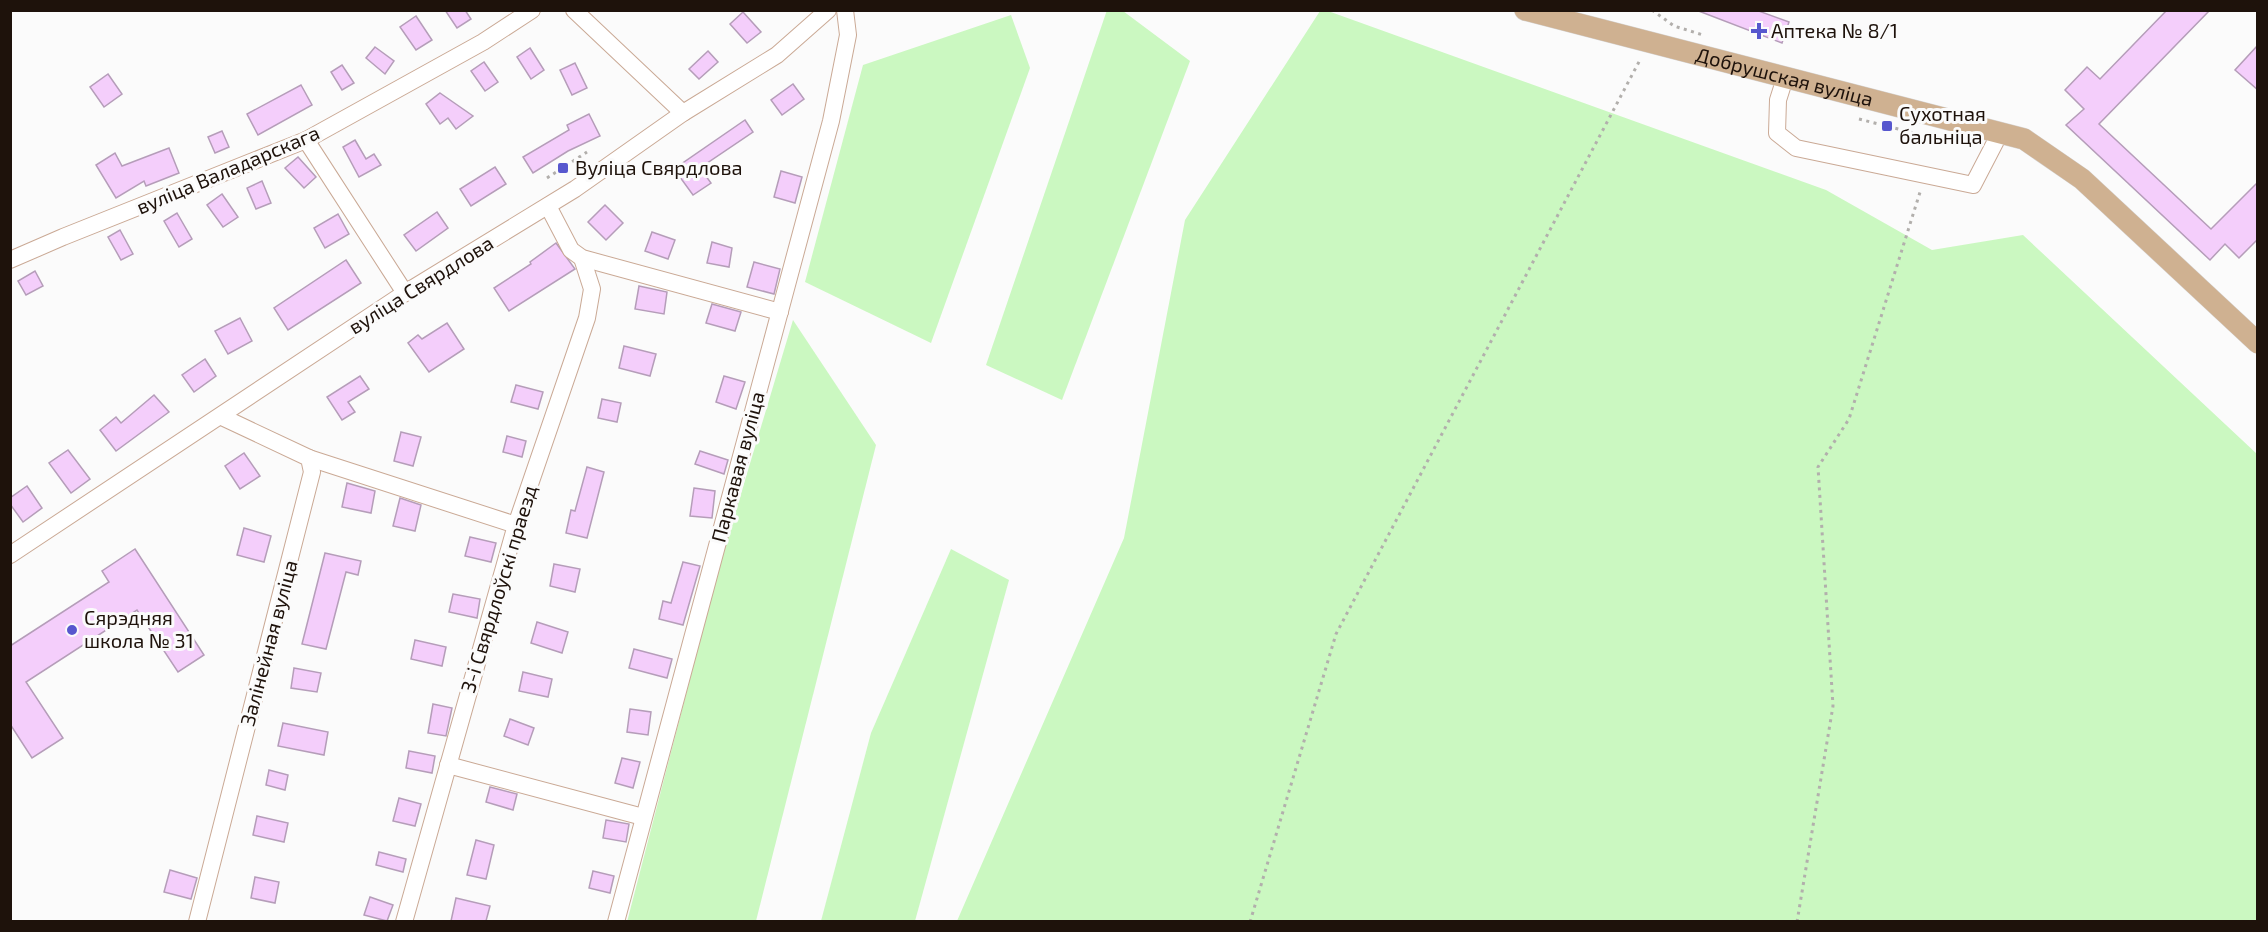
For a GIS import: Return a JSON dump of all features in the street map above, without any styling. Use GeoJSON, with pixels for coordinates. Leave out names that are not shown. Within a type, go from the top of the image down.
{"type":"FeatureCollection","features":[{"type":"Feature","properties":{"kind":"main road","name":"Добрушская вуліца"},"geometry":{"type":"LineString","coordinates":[[1525,10],[2024,139],[2082,178],[2258,342]]}},
{"type":"Feature","properties":{"kind":"street","name":"вуліца Валадарскага"},"geometry":{"type":"LineString","coordinates":[[10,261],[63,237],[306,140],[483,42],[532,10]]}},
{"type":"Feature","properties":{"kind":"street"},"geometry":{"type":"LineString","coordinates":[[574,10],[683,113]]}},
{"type":"Feature","properties":{"kind":"street","name":"вуліца Свярдлова"},"geometry":{"type":"LineString","coordinates":[[10,555],[405,294],[548,206],[683,113],[777,55],[828,10]]}},
{"type":"Feature","properties":{"kind":"street","name":"Паркавая вуліца"},"geometry":{"type":"LineString","coordinates":[[616,921],[831,121],[848,35],[845,10]]}},
{"type":"Feature","properties":{"kind":"street"},"geometry":{"type":"LineString","coordinates":[[1785,78],[1778,100],[1777,133],[1796,148],[1973,185],[2000,133]]}},
{"type":"Feature","properties":{"kind":"street"},"geometry":{"type":"LineString","coordinates":[[306,140],[405,294]]}},
{"type":"Feature","properties":{"kind":"street"},"geometry":{"type":"LineString","coordinates":[[548,206],[571,249],[582,258],[780,312]]}},
{"type":"Feature","properties":{"kind":"street","name":"3-і Свярдлоўскі праезд"},"geometry":{"type":"LineString","coordinates":[[404,921],[516,525],[587,318],[592,289],[582,258]]}},
{"type":"Feature","properties":{"kind":"street"},"geometry":{"type":"LineString","coordinates":[[222,417],[309,458],[516,525]]}},
{"type":"Feature","properties":{"kind":"street","name":"Залінейная вуліца"},"geometry":{"type":"LineString","coordinates":[[197,921],[310,486],[312,472],[309,458]]}},
{"type":"Feature","properties":{"kind":"street"},"geometry":{"type":"LineString","coordinates":[[448,765],[643,817]]}},
{"type":"Feature","properties":{"kind":"path"},"geometry":{"type":"LineString","coordinates":[[1652,10],[1674,26],[1713,38]]}},
{"type":"Feature","properties":{"kind":"path"},"geometry":{"type":"LineString","coordinates":[[1250,921],[1336,634],[1650,42]]}},
{"type":"Feature","properties":{"kind":"path"},"geometry":{"type":"LineString","coordinates":[[1858,119],[1914,133]]}},
{"type":"Feature","properties":{"kind":"path"},"geometry":{"type":"LineString","coordinates":[[547,178],[587,152]]}},
{"type":"Feature","properties":{"kind":"path"},"geometry":{"type":"LineString","coordinates":[[1797,921],[1833,706],[1818,467],[1848,419],[1926,176]]}},
{"type":"Feature","properties":{"kind":"green space"},"geometry":{"type":"Polygon","coordinates":[[[1107,10],[1123,11],[1190,61],[1062,400],[986,365],[1107,10]]]}},
{"type":"Feature","properties":{"kind":"green space"},"geometry":{"type":"Polygon","coordinates":[[[1320,11],[1328,11],[1826,190],[1932,250],[2023,235],[2257,454],[2257,921],[957,921],[1124,538],[1185,220],[1320,11]]]}},
{"type":"Feature","properties":{"kind":"green space"},"geometry":{"type":"Polygon","coordinates":[[[1011,15],[1030,68],[931,343],[805,282],[863,65],[1011,15]]]}},
{"type":"Feature","properties":{"kind":"green space"},"geometry":{"type":"Polygon","coordinates":[[[793,320],[876,445],[756,921],[627,922],[719,567],[793,320]]]}},
{"type":"Feature","properties":{"kind":"green space"},"geometry":{"type":"Polygon","coordinates":[[[951,549],[1009,580],[915,921],[821,921],[871,733],[951,549]]]}},
{"type":"Feature","properties":{"kind":"building"},"geometry":{"type":"Polygon","coordinates":[[[445,10],[465,10],[471,19],[457,28],[445,10]]]}},
{"type":"Feature","properties":{"kind":"building"},"geometry":{"type":"Polygon","coordinates":[[[1696,10],[1756,10],[1789,22],[1782,43],[1696,10]]]}},
{"type":"Feature","properties":{"kind":"building"},"geometry":{"type":"Polygon","coordinates":[[[2167,10],[2210,10],[2099,124],[2211,229],[2258,182],[2258,239],[2239,258],[2225,244],[2210,260],[2066,125],[2084,109],[2065,90],[2087,67],[2100,79],[2167,10]]]}},
{"type":"Feature","properties":{"kind":"building"},"geometry":{"type":"Polygon","coordinates":[[[743,12],[761,32],[747,43],[730,24],[743,12]]]}},
{"type":"Feature","properties":{"kind":"building"},"geometry":{"type":"Polygon","coordinates":[[[416,16],[432,40],[416,50],[400,27],[416,16]]]}},
{"type":"Feature","properties":{"kind":"building"},"geometry":{"type":"Polygon","coordinates":[[[2258,45],[2258,90],[2235,70],[2258,45]]]}},
{"type":"Feature","properties":{"kind":"building"},"geometry":{"type":"Polygon","coordinates":[[[375,47],[394,61],[385,74],[366,58],[375,47]]]}},
{"type":"Feature","properties":{"kind":"building"},"geometry":{"type":"Polygon","coordinates":[[[530,48],[544,70],[531,79],[517,57],[530,48]]]}},
{"type":"Feature","properties":{"kind":"building"},"geometry":{"type":"Polygon","coordinates":[[[708,51],[718,62],[699,79],[689,69],[708,51]]]}},
{"type":"Feature","properties":{"kind":"building"},"geometry":{"type":"Polygon","coordinates":[[[484,62],[498,82],[485,91],[471,71],[484,62]]]}},
{"type":"Feature","properties":{"kind":"building"},"geometry":{"type":"Polygon","coordinates":[[[575,63],[587,88],[572,95],[560,70],[575,63]]]}},
{"type":"Feature","properties":{"kind":"building"},"geometry":{"type":"Polygon","coordinates":[[[342,65],[354,83],[342,90],[331,72],[342,65]]]}},
{"type":"Feature","properties":{"kind":"building"},"geometry":{"type":"Polygon","coordinates":[[[108,74],[122,94],[104,107],[90,87],[108,74]]]}},
{"type":"Feature","properties":{"kind":"building"},"geometry":{"type":"Polygon","coordinates":[[[793,84],[804,99],[782,115],[771,100],[793,84]]]}},
{"type":"Feature","properties":{"kind":"building"},"geometry":{"type":"Polygon","coordinates":[[[301,85],[312,105],[258,135],[247,114],[301,85]]]}},
{"type":"Feature","properties":{"kind":"building"},"geometry":{"type":"Polygon","coordinates":[[[440,93],[473,116],[456,129],[448,118],[440,124],[426,104],[440,93]]]}},
{"type":"Feature","properties":{"kind":"building"},"geometry":{"type":"Polygon","coordinates":[[[589,114],[600,136],[568,151],[533,173],[523,157],[569,130],[567,125],[589,114]]]}},
{"type":"Feature","properties":{"kind":"building"},"geometry":{"type":"Polygon","coordinates":[[[745,120],[753,132],[700,168],[711,183],[693,195],[674,169],[745,120]]]}},
{"type":"Feature","properties":{"kind":"building"},"geometry":{"type":"Polygon","coordinates":[[[222,131],[229,147],[215,153],[208,137],[222,131]]]}},
{"type":"Feature","properties":{"kind":"building"},"geometry":{"type":"Polygon","coordinates":[[[355,140],[366,159],[374,154],[381,165],[359,177],[343,147],[355,140]]]}},
{"type":"Feature","properties":{"kind":"building"},"geometry":{"type":"Polygon","coordinates":[[[169,148],[179,173],[146,186],[144,181],[116,198],[96,165],[115,153],[122,166],[169,148]]]}},
{"type":"Feature","properties":{"kind":"building"},"geometry":{"type":"Polygon","coordinates":[[[298,157],[316,177],[304,188],[285,168],[298,157]]]}},
{"type":"Feature","properties":{"kind":"building"},"geometry":{"type":"Polygon","coordinates":[[[495,167],[506,184],[471,206],[460,189],[495,167]]]}},
{"type":"Feature","properties":{"kind":"building"},"geometry":{"type":"Polygon","coordinates":[[[781,171],[802,177],[795,203],[774,197],[781,171]]]}},
{"type":"Feature","properties":{"kind":"building"},"geometry":{"type":"Polygon","coordinates":[[[262,181],[271,203],[256,209],[247,188],[262,181]]]}},
{"type":"Feature","properties":{"kind":"building"},"geometry":{"type":"Polygon","coordinates":[[[222,194],[238,217],[223,227],[207,205],[222,194]]]}},
{"type":"Feature","properties":{"kind":"building"},"geometry":{"type":"Polygon","coordinates":[[[605,205],[623,223],[606,240],[588,222],[605,205]]]}},
{"type":"Feature","properties":{"kind":"building"},"geometry":{"type":"Polygon","coordinates":[[[437,212],[448,228],[416,251],[404,235],[437,212]]]}},
{"type":"Feature","properties":{"kind":"building"},"geometry":{"type":"Polygon","coordinates":[[[177,213],[192,239],[179,247],[164,221],[177,213]]]}},
{"type":"Feature","properties":{"kind":"building"},"geometry":{"type":"Polygon","coordinates":[[[338,214],[349,234],[325,248],[314,228],[338,214]]]}},
{"type":"Feature","properties":{"kind":"building"},"geometry":{"type":"Polygon","coordinates":[[[120,230],[133,254],[121,260],[108,237],[120,230]]]}},
{"type":"Feature","properties":{"kind":"building"},"geometry":{"type":"Polygon","coordinates":[[[652,232],[675,240],[668,259],[645,251],[652,232]]]}},
{"type":"Feature","properties":{"kind":"building"},"geometry":{"type":"Polygon","coordinates":[[[712,242],[732,248],[729,267],[707,263],[712,242]]]}},
{"type":"Feature","properties":{"kind":"building"},"geometry":{"type":"Polygon","coordinates":[[[556,243],[575,269],[509,311],[494,288],[531,264],[530,262],[556,243]]]}},
{"type":"Feature","properties":{"kind":"building"},"geometry":{"type":"Polygon","coordinates":[[[346,260],[361,283],[288,330],[274,308],[346,260]]]}},
{"type":"Feature","properties":{"kind":"building"},"geometry":{"type":"Polygon","coordinates":[[[754,262],[780,269],[774,294],[747,287],[754,262]]]}},
{"type":"Feature","properties":{"kind":"building"},"geometry":{"type":"Polygon","coordinates":[[[35,271],[43,286],[26,295],[18,281],[35,271]]]}},
{"type":"Feature","properties":{"kind":"building"},"geometry":{"type":"Polygon","coordinates":[[[639,286],[667,292],[664,314],[635,309],[639,286]]]}},
{"type":"Feature","properties":{"kind":"building"},"geometry":{"type":"Polygon","coordinates":[[[712,304],[741,312],[735,331],[706,323],[712,304]]]}},
{"type":"Feature","properties":{"kind":"building"},"geometry":{"type":"Polygon","coordinates":[[[240,318],[252,341],[228,354],[215,331],[240,318]]]}},
{"type":"Feature","properties":{"kind":"building"},"geometry":{"type":"Polygon","coordinates":[[[447,323],[464,349],[429,372],[408,343],[418,335],[422,339],[447,323]]]}},
{"type":"Feature","properties":{"kind":"building"},"geometry":{"type":"Polygon","coordinates":[[[624,346],[656,354],[650,376],[619,368],[624,346]]]}},
{"type":"Feature","properties":{"kind":"building"},"geometry":{"type":"Polygon","coordinates":[[[205,359],[216,376],[194,392],[182,375],[205,359]]]}},
{"type":"Feature","properties":{"kind":"building"},"geometry":{"type":"Polygon","coordinates":[[[360,376],[369,389],[348,402],[355,412],[342,420],[327,397],[360,376]]]}},
{"type":"Feature","properties":{"kind":"building"},"geometry":{"type":"Polygon","coordinates":[[[724,376],[745,382],[736,409],[716,402],[724,376]]]}},
{"type":"Feature","properties":{"kind":"building"},"geometry":{"type":"Polygon","coordinates":[[[516,385],[543,392],[538,409],[511,402],[516,385]]]}},
{"type":"Feature","properties":{"kind":"building"},"geometry":{"type":"Polygon","coordinates":[[[154,395],[169,412],[116,451],[100,430],[116,417],[121,423],[154,395]]]}},
{"type":"Feature","properties":{"kind":"building"},"geometry":{"type":"Polygon","coordinates":[[[602,399],[621,403],[617,422],[598,418],[602,399]]]}},
{"type":"Feature","properties":{"kind":"building"},"geometry":{"type":"Polygon","coordinates":[[[401,432],[421,437],[413,466],[394,461],[401,432]]]}},
{"type":"Feature","properties":{"kind":"building"},"geometry":{"type":"Polygon","coordinates":[[[507,436],[526,441],[522,457],[503,452],[507,436]]]}},
{"type":"Feature","properties":{"kind":"building"},"geometry":{"type":"Polygon","coordinates":[[[68,450],[90,479],[71,493],[49,463],[68,450]]]}},
{"type":"Feature","properties":{"kind":"building"},"geometry":{"type":"Polygon","coordinates":[[[700,451],[728,460],[724,474],[695,464],[700,451]]]}},
{"type":"Feature","properties":{"kind":"building"},"geometry":{"type":"Polygon","coordinates":[[[244,453],[260,476],[240,489],[225,466],[244,453]]]}},
{"type":"Feature","properties":{"kind":"building"},"geometry":{"type":"Polygon","coordinates":[[[587,467],[604,472],[587,538],[566,533],[571,510],[575,511],[587,467]]]}},
{"type":"Feature","properties":{"kind":"building"},"geometry":{"type":"Polygon","coordinates":[[[347,483],[375,491],[371,513],[342,507],[347,483]]]}},
{"type":"Feature","properties":{"kind":"building"},"geometry":{"type":"Polygon","coordinates":[[[27,486],[42,508],[23,522],[10,504],[10,498],[27,486]]]}},
{"type":"Feature","properties":{"kind":"building"},"geometry":{"type":"Polygon","coordinates":[[[694,488],[715,491],[712,518],[690,516],[694,488]]]}},
{"type":"Feature","properties":{"kind":"building"},"geometry":{"type":"Polygon","coordinates":[[[400,498],[421,505],[415,531],[393,526],[400,498]]]}},
{"type":"Feature","properties":{"kind":"building"},"geometry":{"type":"Polygon","coordinates":[[[244,528],[271,536],[264,562],[237,555],[244,528]]]}},
{"type":"Feature","properties":{"kind":"building"},"geometry":{"type":"Polygon","coordinates":[[[470,537],[496,543],[491,562],[465,556],[470,537]]]}},
{"type":"Feature","properties":{"kind":"building"},"geometry":{"type":"Polygon","coordinates":[[[135,549],[204,655],[178,672],[137,610],[26,682],[63,738],[32,758],[10,724],[10,646],[109,582],[102,571],[135,549]]]}},
{"type":"Feature","properties":{"kind":"building"},"geometry":{"type":"Polygon","coordinates":[[[325,553],[361,561],[358,575],[346,572],[326,649],[302,644],[325,553]]]}},
{"type":"Feature","properties":{"kind":"building"},"geometry":{"type":"Polygon","coordinates":[[[683,562],[700,566],[683,625],[659,619],[663,601],[671,603],[683,562]]]}},
{"type":"Feature","properties":{"kind":"building"},"geometry":{"type":"Polygon","coordinates":[[[554,564],[580,569],[575,592],[550,586],[554,564]]]}},
{"type":"Feature","properties":{"kind":"building"},"geometry":{"type":"Polygon","coordinates":[[[453,594],[480,599],[477,618],[449,612],[453,594]]]}},
{"type":"Feature","properties":{"kind":"building"},"geometry":{"type":"Polygon","coordinates":[[[537,622],[568,632],[562,653],[531,643],[537,622]]]}},
{"type":"Feature","properties":{"kind":"building"},"geometry":{"type":"Polygon","coordinates":[[[415,640],[446,647],[442,666],[411,659],[415,640]]]}},
{"type":"Feature","properties":{"kind":"building"},"geometry":{"type":"Polygon","coordinates":[[[634,649],[672,659],[667,678],[629,668],[634,649]]]}},
{"type":"Feature","properties":{"kind":"building"},"geometry":{"type":"Polygon","coordinates":[[[294,668],[321,673],[317,692],[291,688],[294,668]]]}},
{"type":"Feature","properties":{"kind":"building"},"geometry":{"type":"Polygon","coordinates":[[[523,672],[552,679],[548,697],[519,691],[523,672]]]}},
{"type":"Feature","properties":{"kind":"building"},"geometry":{"type":"Polygon","coordinates":[[[433,704],[452,708],[446,736],[428,733],[433,704]]]}},
{"type":"Feature","properties":{"kind":"building"},"geometry":{"type":"Polygon","coordinates":[[[630,709],[651,712],[648,735],[627,732],[630,709]]]}},
{"type":"Feature","properties":{"kind":"building"},"geometry":{"type":"Polygon","coordinates":[[[510,719],[534,728],[528,745],[504,736],[510,719]]]}},
{"type":"Feature","properties":{"kind":"building"},"geometry":{"type":"Polygon","coordinates":[[[283,723],[328,732],[324,755],[278,746],[283,723]]]}},
{"type":"Feature","properties":{"kind":"building"},"geometry":{"type":"Polygon","coordinates":[[[409,751],[435,756],[432,773],[406,768],[409,751]]]}},
{"type":"Feature","properties":{"kind":"building"},"geometry":{"type":"Polygon","coordinates":[[[622,758],[640,762],[633,788],[615,783],[622,758]]]}},
{"type":"Feature","properties":{"kind":"building"},"geometry":{"type":"Polygon","coordinates":[[[269,770],[288,775],[285,790],[266,785],[269,770]]]}},
{"type":"Feature","properties":{"kind":"building"},"geometry":{"type":"Polygon","coordinates":[[[490,787],[517,794],[513,810],[486,802],[490,787]]]}},
{"type":"Feature","properties":{"kind":"building"},"geometry":{"type":"Polygon","coordinates":[[[399,798],[421,804],[415,826],[393,821],[399,798]]]}},
{"type":"Feature","properties":{"kind":"building"},"geometry":{"type":"Polygon","coordinates":[[[257,816],[288,823],[284,842],[253,835],[257,816]]]}},
{"type":"Feature","properties":{"kind":"building"},"geometry":{"type":"Polygon","coordinates":[[[606,820],[629,824],[626,842],[603,838],[606,820]]]}},
{"type":"Feature","properties":{"kind":"building"},"geometry":{"type":"Polygon","coordinates":[[[476,840],[494,845],[486,879],[467,875],[476,840]]]}},
{"type":"Feature","properties":{"kind":"building"},"geometry":{"type":"Polygon","coordinates":[[[379,852],[406,859],[403,872],[376,865],[379,852]]]}},
{"type":"Feature","properties":{"kind":"building"},"geometry":{"type":"Polygon","coordinates":[[[170,870],[197,878],[191,899],[164,892],[170,870]]]}},
{"type":"Feature","properties":{"kind":"building"},"geometry":{"type":"Polygon","coordinates":[[[593,871],[614,876],[610,893],[589,888],[593,871]]]}},
{"type":"Feature","properties":{"kind":"building"},"geometry":{"type":"Polygon","coordinates":[[[255,877],[279,882],[275,903],[251,898],[255,877]]]}},
{"type":"Feature","properties":{"kind":"building"},"geometry":{"type":"Polygon","coordinates":[[[370,897],[393,905],[387,921],[364,915],[370,897]]]}},
{"type":"Feature","properties":{"kind":"building"},"geometry":{"type":"Polygon","coordinates":[[[456,898],[490,906],[486,921],[451,921],[456,898]]]}},
{"type":"Feature","properties":{"kind":"place","name":"Аптека № 8/1"},"geometry":{"type":"Point","coordinates":[1759,31]}},
{"type":"Feature","properties":{"kind":"place","name":"Сухотная бальніца"},"geometry":{"type":"Point","coordinates":[1887,126]}},
{"type":"Feature","properties":{"kind":"place","name":"Вуліца Свярдлова"},"geometry":{"type":"Point","coordinates":[563,168]}},
{"type":"Feature","properties":{"kind":"place","name":"Сярэдняя школа № 31"},"geometry":{"type":"Point","coordinates":[72,630]}}]}
